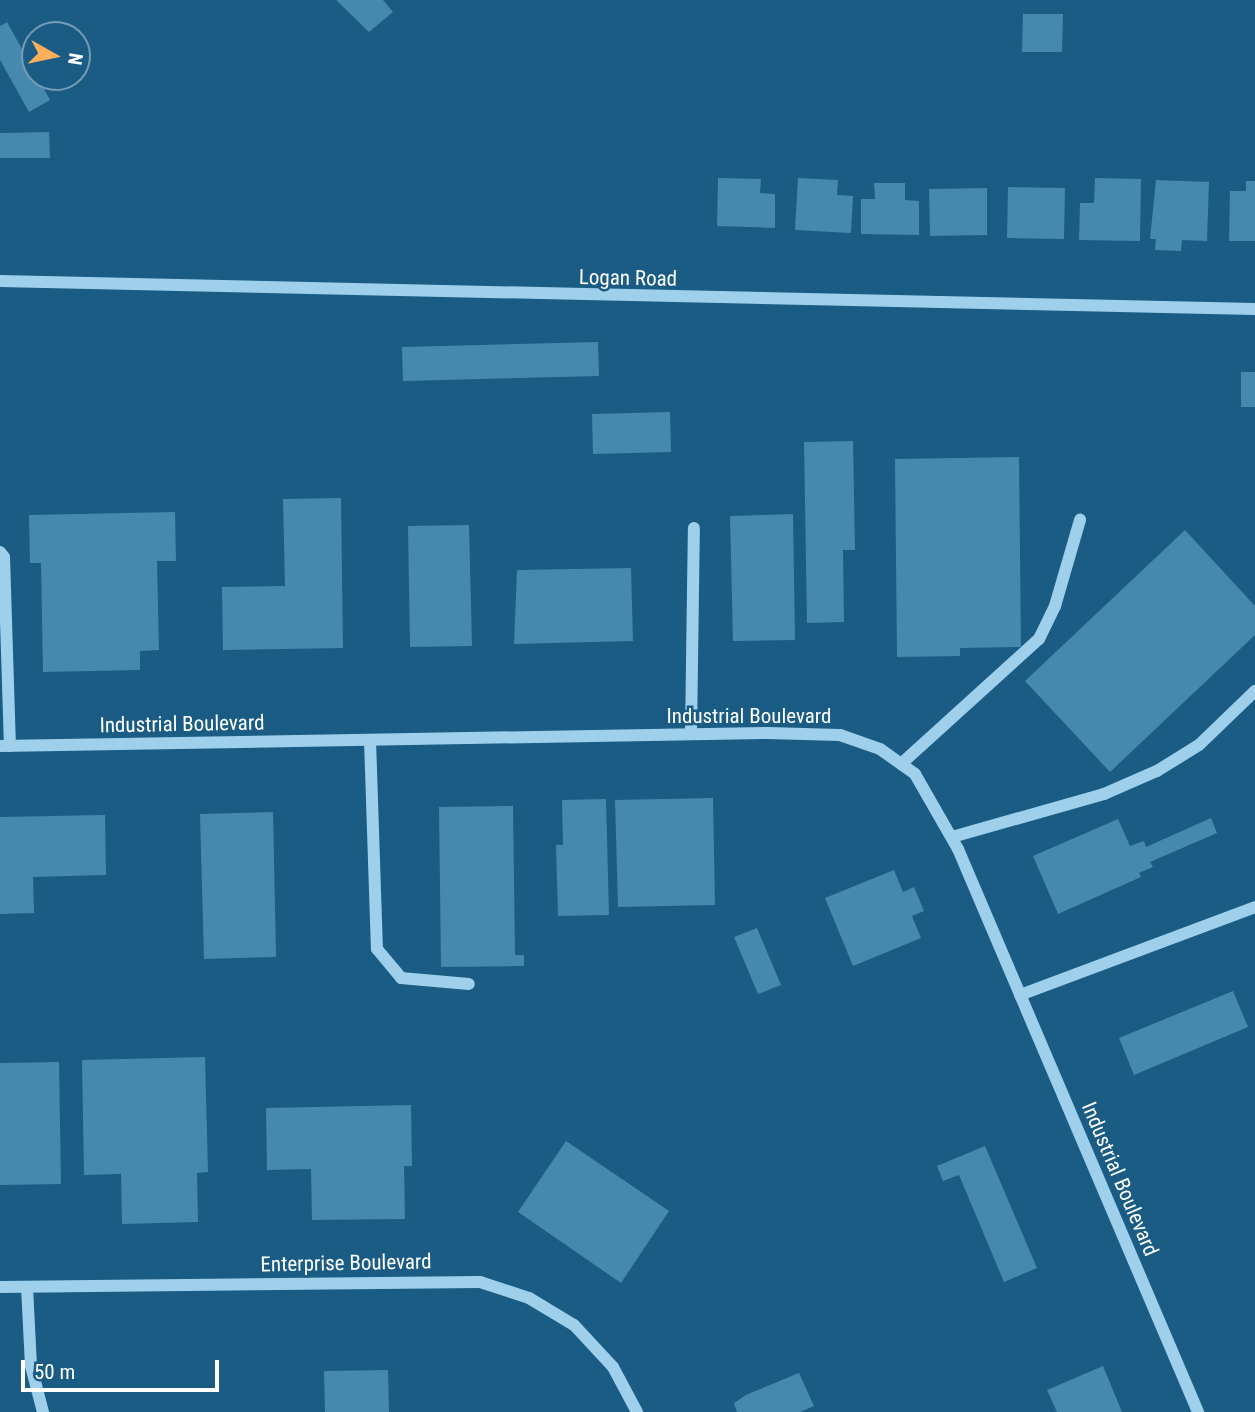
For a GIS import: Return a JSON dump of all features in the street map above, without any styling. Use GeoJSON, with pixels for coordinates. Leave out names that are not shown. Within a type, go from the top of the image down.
{"type":"FeatureCollection","features":[{"type":"Feature","properties":{"kind":"street","name":"Logan Road"},"geometry":{"type":"LineString","coordinates":[[0,281],[1255,309]]}},
{"type":"Feature","properties":{"kind":"street"},"geometry":{"type":"LineString","coordinates":[[901,764],[1039,639],[1055,606],[1080,520]]}},
{"type":"Feature","properties":{"kind":"street"},"geometry":{"type":"LineString","coordinates":[[691,734],[694,528]]}},
{"type":"Feature","properties":{"kind":"street"},"geometry":{"type":"LineString","coordinates":[[0,552],[4,557],[5,746]]}},
{"type":"Feature","properties":{"kind":"street"},"geometry":{"type":"LineString","coordinates":[[952,837],[1104,794],[1157,771],[1199,745],[1255,691]]}},
{"type":"Feature","properties":{"kind":"street","name":"Industrial Boulevard"},"geometry":{"type":"LineString","coordinates":[[5,746],[691,734],[840,735],[880,749],[915,774],[952,837],[1198,1412]]}},
{"type":"Feature","properties":{"kind":"street"},"geometry":{"type":"LineString","coordinates":[[370,740],[377,949],[401,978],[469,984]]}},
{"type":"Feature","properties":{"kind":"street"},"geometry":{"type":"LineString","coordinates":[[1020,995],[1255,907]]}},
{"type":"Feature","properties":{"kind":"street","name":"Enterprise Boulevard"},"geometry":{"type":"LineString","coordinates":[[0,1287],[480,1282],[529,1298],[574,1325],[613,1367],[638,1412]]}},
{"type":"Feature","properties":{"kind":"street"},"geometry":{"type":"LineString","coordinates":[[27,1287],[31,1366],[43,1412]]}},
{"type":"Feature","properties":{"kind":"building"},"geometry":{"type":"Polygon","coordinates":[[[336,0],[383,0],[393,12],[369,32],[336,0]]]}},
{"type":"Feature","properties":{"kind":"building"},"geometry":{"type":"Polygon","coordinates":[[[1023,14],[1063,14],[1062,52],[1022,52],[1023,14]]]}},
{"type":"Feature","properties":{"kind":"building"},"geometry":{"type":"Polygon","coordinates":[[[7,22],[21,47],[21,91],[45,91],[50,100],[29,112],[0,60],[0,26],[7,22]]]}},
{"type":"Feature","properties":{"kind":"building"},"geometry":{"type":"Polygon","coordinates":[[[49,132],[50,158],[0,158],[0,133],[49,132]]]}},
{"type":"Feature","properties":{"kind":"building"},"geometry":{"type":"Polygon","coordinates":[[[718,178],[761,179],[760,193],[775,194],[775,228],[717,226],[718,178]]]}},
{"type":"Feature","properties":{"kind":"building"},"geometry":{"type":"Polygon","coordinates":[[[798,178],[838,180],[837,195],[853,196],[851,233],[795,230],[798,178]]]}},
{"type":"Feature","properties":{"kind":"building"},"geometry":{"type":"Polygon","coordinates":[[[1095,178],[1141,179],[1140,241],[1079,240],[1080,203],[1094,203],[1095,178]]]}},
{"type":"Feature","properties":{"kind":"building"},"geometry":{"type":"Polygon","coordinates":[[[1156,180],[1209,182],[1207,241],[1182,240],[1181,251],[1155,250],[1156,239],[1150,239],[1156,180]]]}},
{"type":"Feature","properties":{"kind":"building"},"geometry":{"type":"Polygon","coordinates":[[[1246,181],[1255,181],[1255,241],[1229,241],[1230,191],[1246,191],[1246,181]]]}},
{"type":"Feature","properties":{"kind":"building"},"geometry":{"type":"Polygon","coordinates":[[[874,183],[905,183],[905,200],[919,201],[919,235],[861,234],[861,199],[875,199],[874,183]]]}},
{"type":"Feature","properties":{"kind":"building"},"geometry":{"type":"Polygon","coordinates":[[[1008,187],[1065,188],[1064,239],[1007,238],[1008,187]]]}},
{"type":"Feature","properties":{"kind":"building"},"geometry":{"type":"Polygon","coordinates":[[[987,188],[987,235],[930,236],[929,189],[987,188]]]}},
{"type":"Feature","properties":{"kind":"building"},"geometry":{"type":"Polygon","coordinates":[[[598,342],[599,376],[403,381],[402,347],[598,342]]]}},
{"type":"Feature","properties":{"kind":"building"},"geometry":{"type":"Polygon","coordinates":[[[1241,372],[1255,372],[1255,407],[1241,407],[1241,372]]]}},
{"type":"Feature","properties":{"kind":"building"},"geometry":{"type":"Polygon","coordinates":[[[670,412],[671,452],[593,454],[592,414],[670,412]]]}},
{"type":"Feature","properties":{"kind":"building"},"geometry":{"type":"Polygon","coordinates":[[[853,441],[855,550],[843,550],[844,622],[807,623],[804,442],[853,441]]]}},
{"type":"Feature","properties":{"kind":"building"},"geometry":{"type":"Polygon","coordinates":[[[1019,457],[1021,647],[960,648],[960,656],[897,657],[895,459],[1019,457]]]}},
{"type":"Feature","properties":{"kind":"building"},"geometry":{"type":"Polygon","coordinates":[[[341,498],[343,648],[223,650],[222,587],[285,586],[283,499],[341,498]]]}},
{"type":"Feature","properties":{"kind":"building"},"geometry":{"type":"Polygon","coordinates":[[[175,512],[176,561],[157,561],[159,650],[140,651],[140,670],[43,672],[41,563],[30,563],[29,515],[175,512]]]}},
{"type":"Feature","properties":{"kind":"building"},"geometry":{"type":"Polygon","coordinates":[[[793,514],[795,640],[733,641],[730,516],[793,514]]]}},
{"type":"Feature","properties":{"kind":"building"},"geometry":{"type":"Polygon","coordinates":[[[469,525],[472,646],[410,647],[408,526],[469,525]]]}},
{"type":"Feature","properties":{"kind":"building"},"geometry":{"type":"Polygon","coordinates":[[[1185,530],[1255,606],[1255,635],[1110,772],[1025,681],[1185,530]]]}},
{"type":"Feature","properties":{"kind":"building"},"geometry":{"type":"Polygon","coordinates":[[[631,568],[633,641],[514,644],[517,570],[631,568]]]}},
{"type":"Feature","properties":{"kind":"building"},"geometry":{"type":"Polygon","coordinates":[[[713,798],[715,905],[618,907],[615,800],[713,798]]]}},
{"type":"Feature","properties":{"kind":"building"},"geometry":{"type":"Polygon","coordinates":[[[606,799],[609,915],[558,916],[556,845],[563,845],[562,800],[606,799]]]}},
{"type":"Feature","properties":{"kind":"building"},"geometry":{"type":"Polygon","coordinates":[[[513,806],[515,955],[524,955],[524,966],[441,967],[439,807],[513,806]]]}},
{"type":"Feature","properties":{"kind":"building"},"geometry":{"type":"Polygon","coordinates":[[[273,812],[276,957],[204,959],[200,814],[273,812]]]}},
{"type":"Feature","properties":{"kind":"building"},"geometry":{"type":"Polygon","coordinates":[[[105,815],[106,875],[33,877],[34,913],[0,914],[0,817],[105,815]]]}},
{"type":"Feature","properties":{"kind":"building"},"geometry":{"type":"Polygon","coordinates":[[[1211,818],[1217,833],[1150,862],[1153,867],[1139,873],[1141,877],[1058,914],[1033,856],[1118,819],[1130,846],[1144,841],[1146,847],[1211,818]]]}},
{"type":"Feature","properties":{"kind":"building"},"geometry":{"type":"Polygon","coordinates":[[[894,870],[903,892],[914,887],[924,911],[912,916],[921,938],[853,966],[825,898],[894,870]]]}},
{"type":"Feature","properties":{"kind":"building"},"geometry":{"type":"Polygon","coordinates":[[[757,928],[781,985],[758,994],[734,937],[757,928]]]}},
{"type":"Feature","properties":{"kind":"building"},"geometry":{"type":"Polygon","coordinates":[[[1233,991],[1248,1027],[1134,1075],[1119,1038],[1233,991]]]}},
{"type":"Feature","properties":{"kind":"building"},"geometry":{"type":"Polygon","coordinates":[[[205,1057],[208,1172],[197,1173],[198,1222],[122,1224],[121,1174],[84,1175],[82,1060],[205,1057]]]}},
{"type":"Feature","properties":{"kind":"building"},"geometry":{"type":"Polygon","coordinates":[[[59,1062],[61,1184],[0,1185],[0,1063],[59,1062]]]}},
{"type":"Feature","properties":{"kind":"building"},"geometry":{"type":"Polygon","coordinates":[[[411,1105],[412,1166],[404,1166],[405,1219],[312,1220],[311,1169],[267,1170],[266,1108],[411,1105]]]}},
{"type":"Feature","properties":{"kind":"building"},"geometry":{"type":"Polygon","coordinates":[[[566,1141],[669,1211],[621,1283],[518,1212],[566,1141]]]}},
{"type":"Feature","properties":{"kind":"building"},"geometry":{"type":"Polygon","coordinates":[[[985,1146],[1037,1268],[1004,1282],[959,1175],[943,1181],[937,1166],[985,1146]]]}},
{"type":"Feature","properties":{"kind":"building"},"geometry":{"type":"Polygon","coordinates":[[[1103,1366],[1122,1412],[1057,1412],[1047,1390],[1103,1366]]]}},
{"type":"Feature","properties":{"kind":"building"},"geometry":{"type":"Polygon","coordinates":[[[388,1370],[389,1412],[325,1412],[324,1371],[388,1370]]]}},
{"type":"Feature","properties":{"kind":"building"},"geometry":{"type":"Polygon","coordinates":[[[799,1373],[814,1406],[800,1412],[737,1412],[734,1403],[746,1395],[799,1373]]]}}]}
